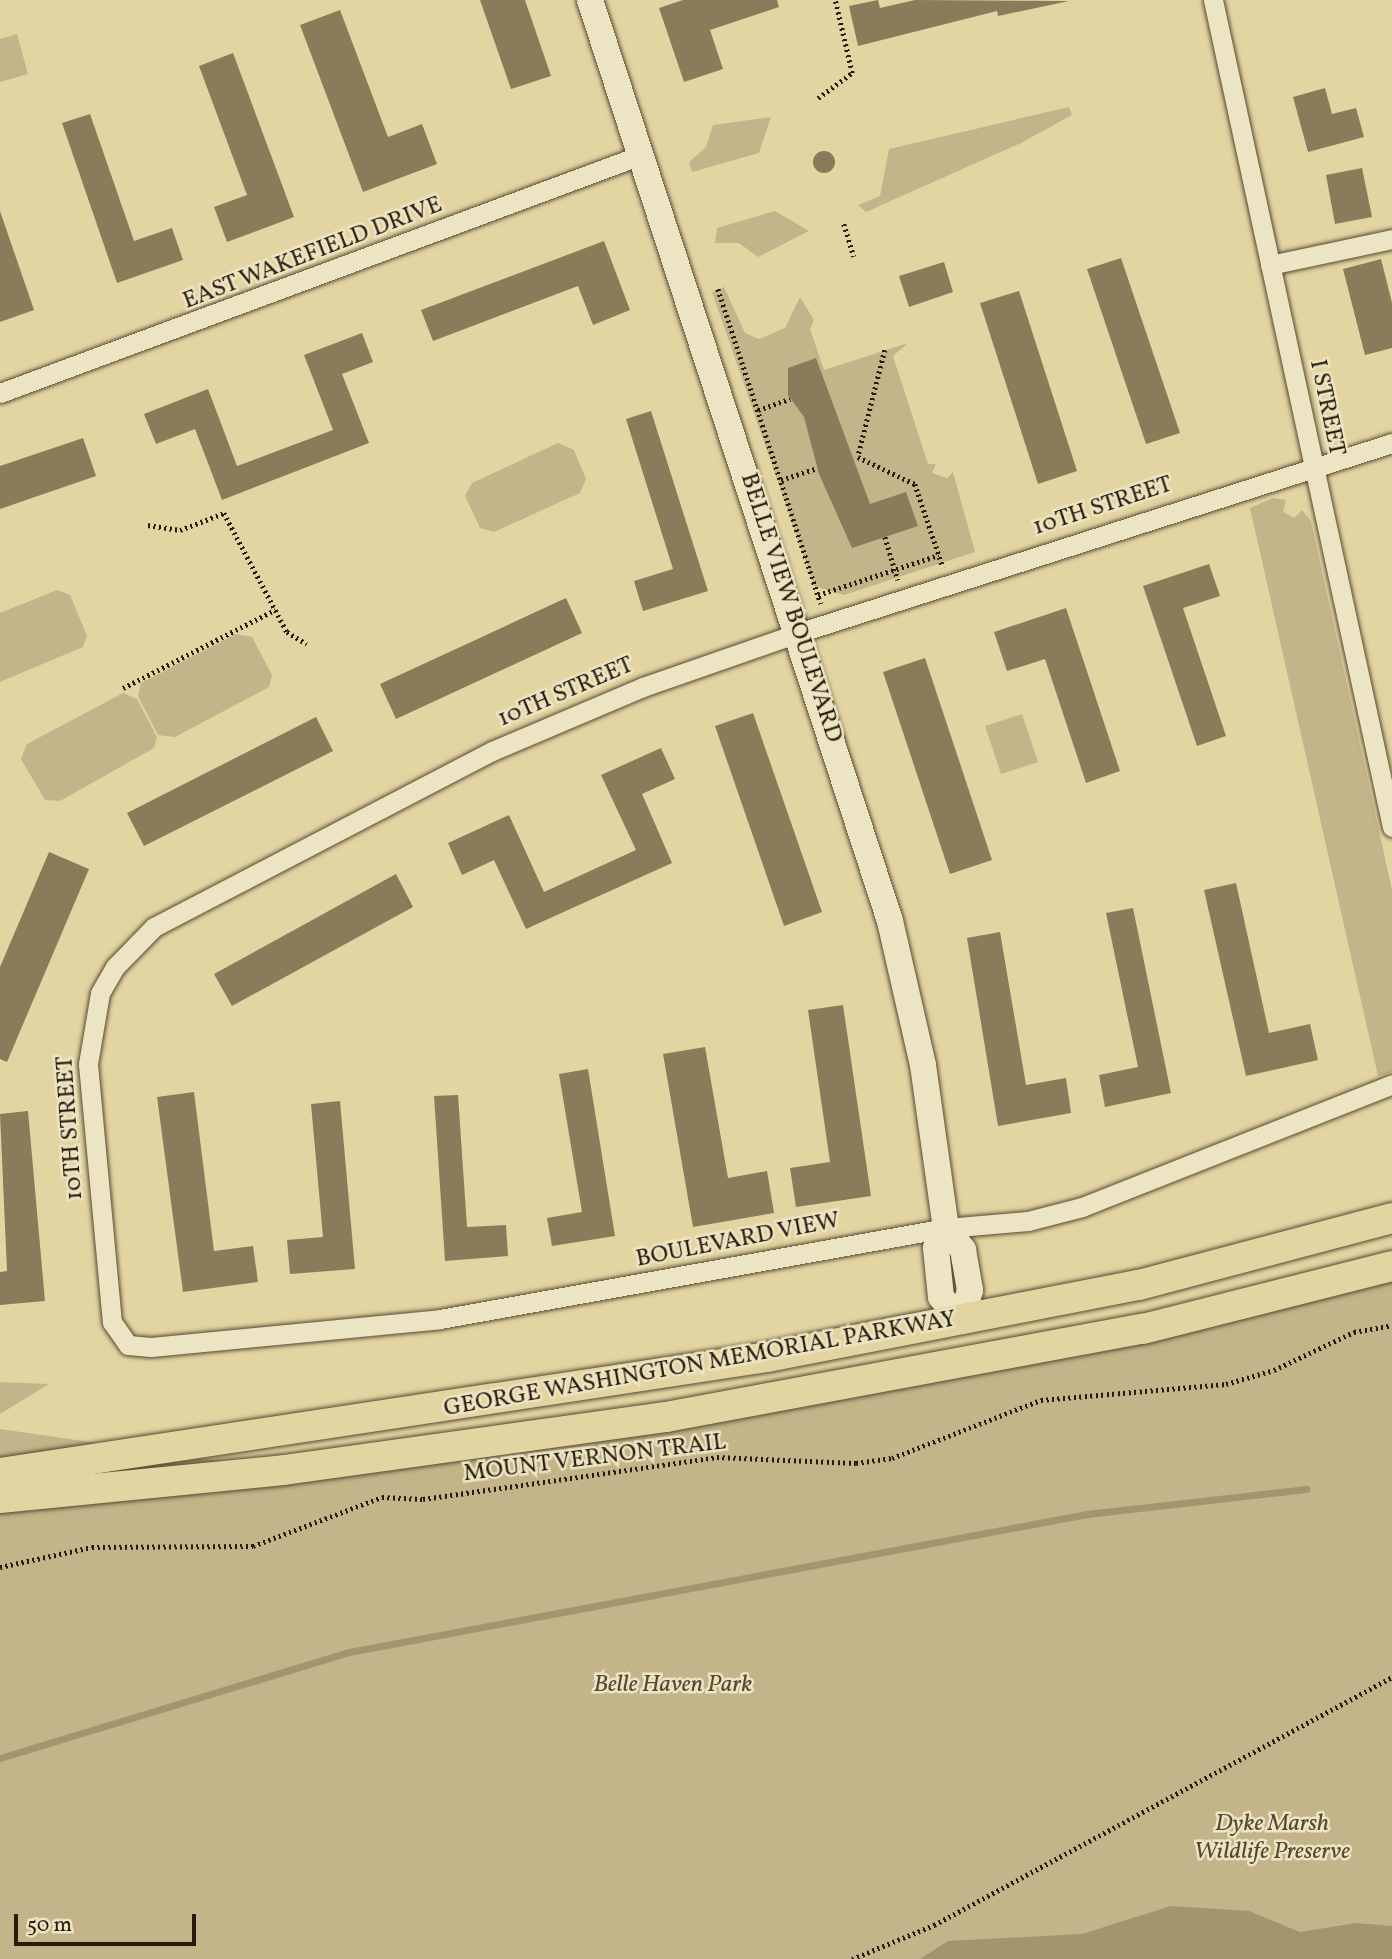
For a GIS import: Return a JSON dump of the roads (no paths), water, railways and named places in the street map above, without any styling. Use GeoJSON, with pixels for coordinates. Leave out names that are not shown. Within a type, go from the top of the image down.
{"type":"FeatureCollection","features":[{"type":"Feature","properties":{"kind":"main road","name":"BELLE VIEW BOULEVARD"},"geometry":{"type":"LineString","coordinates":[[590,0],[893,932],[923,1065],[946,1228],[963,1250],[970,1290],[961,1321]]}},
{"type":"Feature","properties":{"kind":"main road","name":"GEORGE WASHINGTON MEMORIAL PARKWAY"},"geometry":{"type":"LineString","coordinates":[[0,1473],[565,1391],[961,1321],[1139,1285],[1392,1218]]}},
{"type":"Feature","properties":{"kind":"main road","name":"GEORGE WASHINGTON MEMORIAL PARKWAY"},"geometry":{"type":"LineString","coordinates":[[0,1498],[514,1440],[1019,1354],[1392,1266]]}},
{"type":"Feature","properties":{"kind":"main road"},"geometry":{"type":"LineString","coordinates":[[873,1380],[945,1346],[961,1321],[987,1343],[1019,1354]]}},
{"type":"Feature","properties":{"kind":"street","name":"I STREET"},"geometry":{"type":"LineString","coordinates":[[1213,0],[1392,827]]}},
{"type":"Feature","properties":{"kind":"street","name":"EAST WAKEFIELD DRIVE"},"geometry":{"type":"LineString","coordinates":[[0,393],[641,155]]}},
{"type":"Feature","properties":{"kind":"street"},"geometry":{"type":"LineString","coordinates":[[1270,265],[1392,239]]}},
{"type":"Feature","properties":{"kind":"street","name":"10TH STREET"},"geometry":{"type":"LineString","coordinates":[[110,1294],[90,1030],[100,993],[134,944],[185,909],[492,751],[643,687],[798,633],[1392,443]]}},
{"type":"Feature","properties":{"kind":"street","name":"BOULEVARD VIEW"},"geometry":{"type":"LineString","coordinates":[[110,1294],[116,1333],[128,1345],[151,1347],[512,1308],[946,1228],[1028,1222],[1082,1207],[1392,1084]]}},
{"type":"Feature","properties":{"kind":"waterway"},"geometry":{"type":"LineString","coordinates":[[0,1758],[349,1652],[1087,1514],[1307,1489]]}},
{"type":"Feature","properties":{"kind":"park label","name":"Belle Haven Park"},"geometry":{"type":"Point","coordinates":[673,1686]}},
{"type":"Feature","properties":{"kind":"park label","name":"Dyke Marsh Wildlife Preserve"},"geometry":{"type":"Point","coordinates":[1272,1839]}}]}
